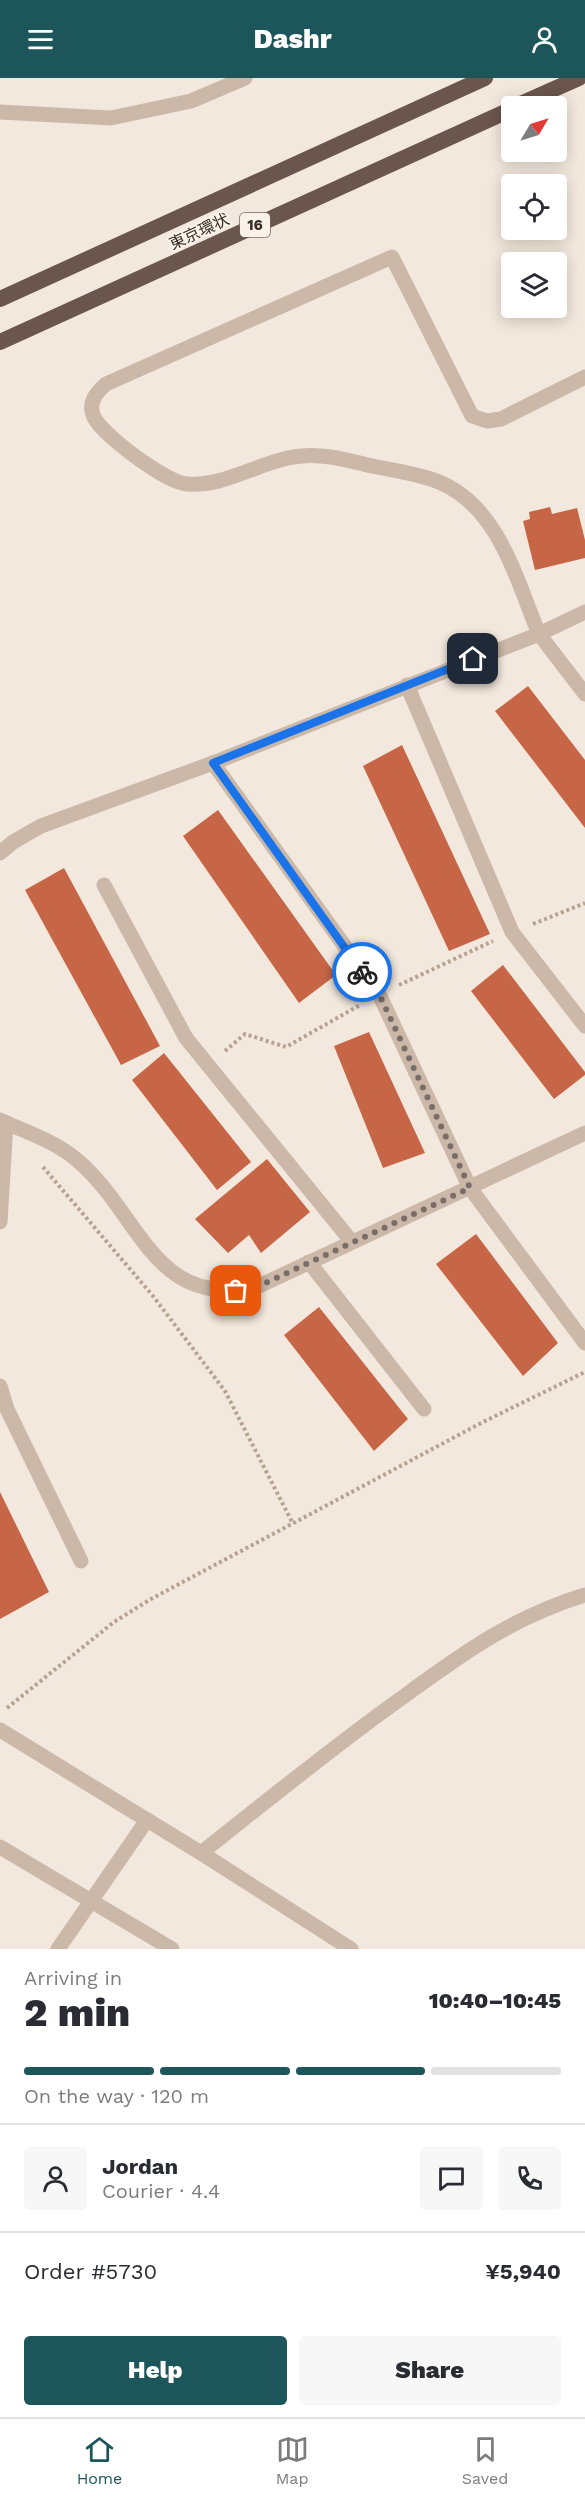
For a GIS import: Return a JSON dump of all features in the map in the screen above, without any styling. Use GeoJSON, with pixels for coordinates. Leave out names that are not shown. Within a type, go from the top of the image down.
{"type":"FeatureCollection","features":[{"type":"Feature","properties":{"kind":"highway","name":"東京環状"},"geometry":{"type":"LineString","coordinates":[[0,299],[485,78]]}},
{"type":"Feature","properties":{"kind":"highway"},"geometry":{"type":"LineString","coordinates":[[538,96],[579,78]]}},
{"type":"Feature","properties":{"kind":"highway","name":"東京環状"},"geometry":{"type":"LineString","coordinates":[[0,342],[501,114]]}},
{"type":"Feature","properties":{"kind":"street"},"geometry":{"type":"LineString","coordinates":[[0,112],[111,118],[191,101],[245,78]]}},
{"type":"Feature","properties":{"kind":"street"},"geometry":{"type":"LineString","coordinates":[[585,377],[501,419],[487,421],[472,416],[392,257],[106,384],[96,392],[93,402],[93,414],[100,426],[113,438],[171,479],[183,484],[222,481],[277,460],[303,455],[327,457],[417,475],[441,483],[459,494],[485,516],[503,549],[539,634],[585,693]]}},
{"type":"Feature","properties":{"kind":"street"},"geometry":{"type":"LineString","coordinates":[[0,853],[13,842],[41,826],[213,763],[539,634],[585,612]]}},
{"type":"Feature","properties":{"kind":"street"},"geometry":{"type":"LineString","coordinates":[[407,685],[512,932],[585,1026]]}},
{"type":"Feature","properties":{"kind":"street"},"geometry":{"type":"LineString","coordinates":[[213,763],[379,994],[470,1188],[585,1343]]}},
{"type":"Feature","properties":{"kind":"street"},"geometry":{"type":"LineString","coordinates":[[104,885],[186,1038],[352,1242]]}},
{"type":"Feature","properties":{"kind":"street"},"geometry":{"type":"LineString","coordinates":[[0,1222],[3,1121],[52,1142],[78,1160],[168,1270],[186,1283],[209,1290],[236,1291],[259,1286],[585,1133]]}},
{"type":"Feature","properties":{"kind":"street"},"geometry":{"type":"LineString","coordinates":[[309,1262],[424,1409]]}},
{"type":"Feature","properties":{"kind":"street"},"geometry":{"type":"LineString","coordinates":[[0,1386],[7,1409],[81,1561]]}},
{"type":"Feature","properties":{"kind":"street"},"geometry":{"type":"LineString","coordinates":[[201,1853],[357,1730],[482,1641],[545,1609],[585,1595]]}},
{"type":"Feature","properties":{"kind":"street"},"geometry":{"type":"LineString","coordinates":[[0,1730],[201,1853],[351,1949]]}},
{"type":"Feature","properties":{"kind":"street"},"geometry":{"type":"LineString","coordinates":[[58,1949],[147,1820]]}},
{"type":"Feature","properties":{"kind":"street"},"geometry":{"type":"LineString","coordinates":[[0,1846],[172,1949]]}},
{"type":"Feature","properties":{"kind":"path"},"geometry":{"type":"LineString","coordinates":[[37,1159],[153,1296],[225,1391],[292,1522]]}},
{"type":"Feature","properties":{"kind":"path"},"geometry":{"type":"LineString","coordinates":[[0,1714],[114,1622],[292,1522],[483,1422],[585,1372]]}},
{"type":"Feature","properties":{"kind":"building"},"geometry":{"type":"Polygon","coordinates":[[[550,507],[552,514],[577,508],[585,540],[585,558],[535,570],[523,521],[530,519],[529,512],[550,507]]]}},
{"type":"Feature","properties":{"kind":"building"},"geometry":{"type":"Polygon","coordinates":[[[528,686],[585,760],[585,828],[495,711],[528,686]]]}},
{"type":"Feature","properties":{"kind":"building"},"geometry":{"type":"Polygon","coordinates":[[[402,745],[490,934],[449,951],[363,766],[402,745]]]}},
{"type":"Feature","properties":{"kind":"building"},"geometry":{"type":"Polygon","coordinates":[[[218,810],[336,975],[299,1003],[183,836],[218,810]]]}},
{"type":"Feature","properties":{"kind":"building"},"geometry":{"type":"Polygon","coordinates":[[[64,868],[160,1046],[121,1065],[25,890],[64,868]]]}},
{"type":"Feature","properties":{"kind":"building"},"geometry":{"type":"Polygon","coordinates":[[[503,965],[585,1072],[585,1075],[554,1099],[471,991],[503,965]]]}},
{"type":"Feature","properties":{"kind":"building"},"geometry":{"type":"Polygon","coordinates":[[[369,1032],[425,1153],[383,1168],[334,1046],[369,1032]]]}},
{"type":"Feature","properties":{"kind":"building"},"geometry":{"type":"Polygon","coordinates":[[[164,1053],[251,1162],[217,1190],[132,1080],[164,1053]]]}},
{"type":"Feature","properties":{"kind":"building"},"geometry":{"type":"Polygon","coordinates":[[[267,1159],[310,1212],[261,1253],[249,1235],[228,1253],[195,1219],[267,1159]]]}},
{"type":"Feature","properties":{"kind":"building"},"geometry":{"type":"Polygon","coordinates":[[[476,1234],[558,1343],[523,1376],[436,1264],[476,1234]]]}},
{"type":"Feature","properties":{"kind":"building"},"geometry":{"type":"Polygon","coordinates":[[[319,1307],[408,1419],[374,1451],[284,1335],[319,1307]]]}},
{"type":"Feature","properties":{"kind":"building"},"geometry":{"type":"Polygon","coordinates":[[[0,1492],[49,1592],[0,1619],[0,1492]]]}},
{"type":"Feature","properties":{"kind":"way so far"},"geometry":{"type":"LineString","coordinates":[[236,1291],[259,1286],[470,1188],[379,994],[362,972]]}},
{"type":"Feature","properties":{"kind":"route"},"geometry":{"type":"LineString","coordinates":[[362,972],[213,763],[473,659]]}}]}
